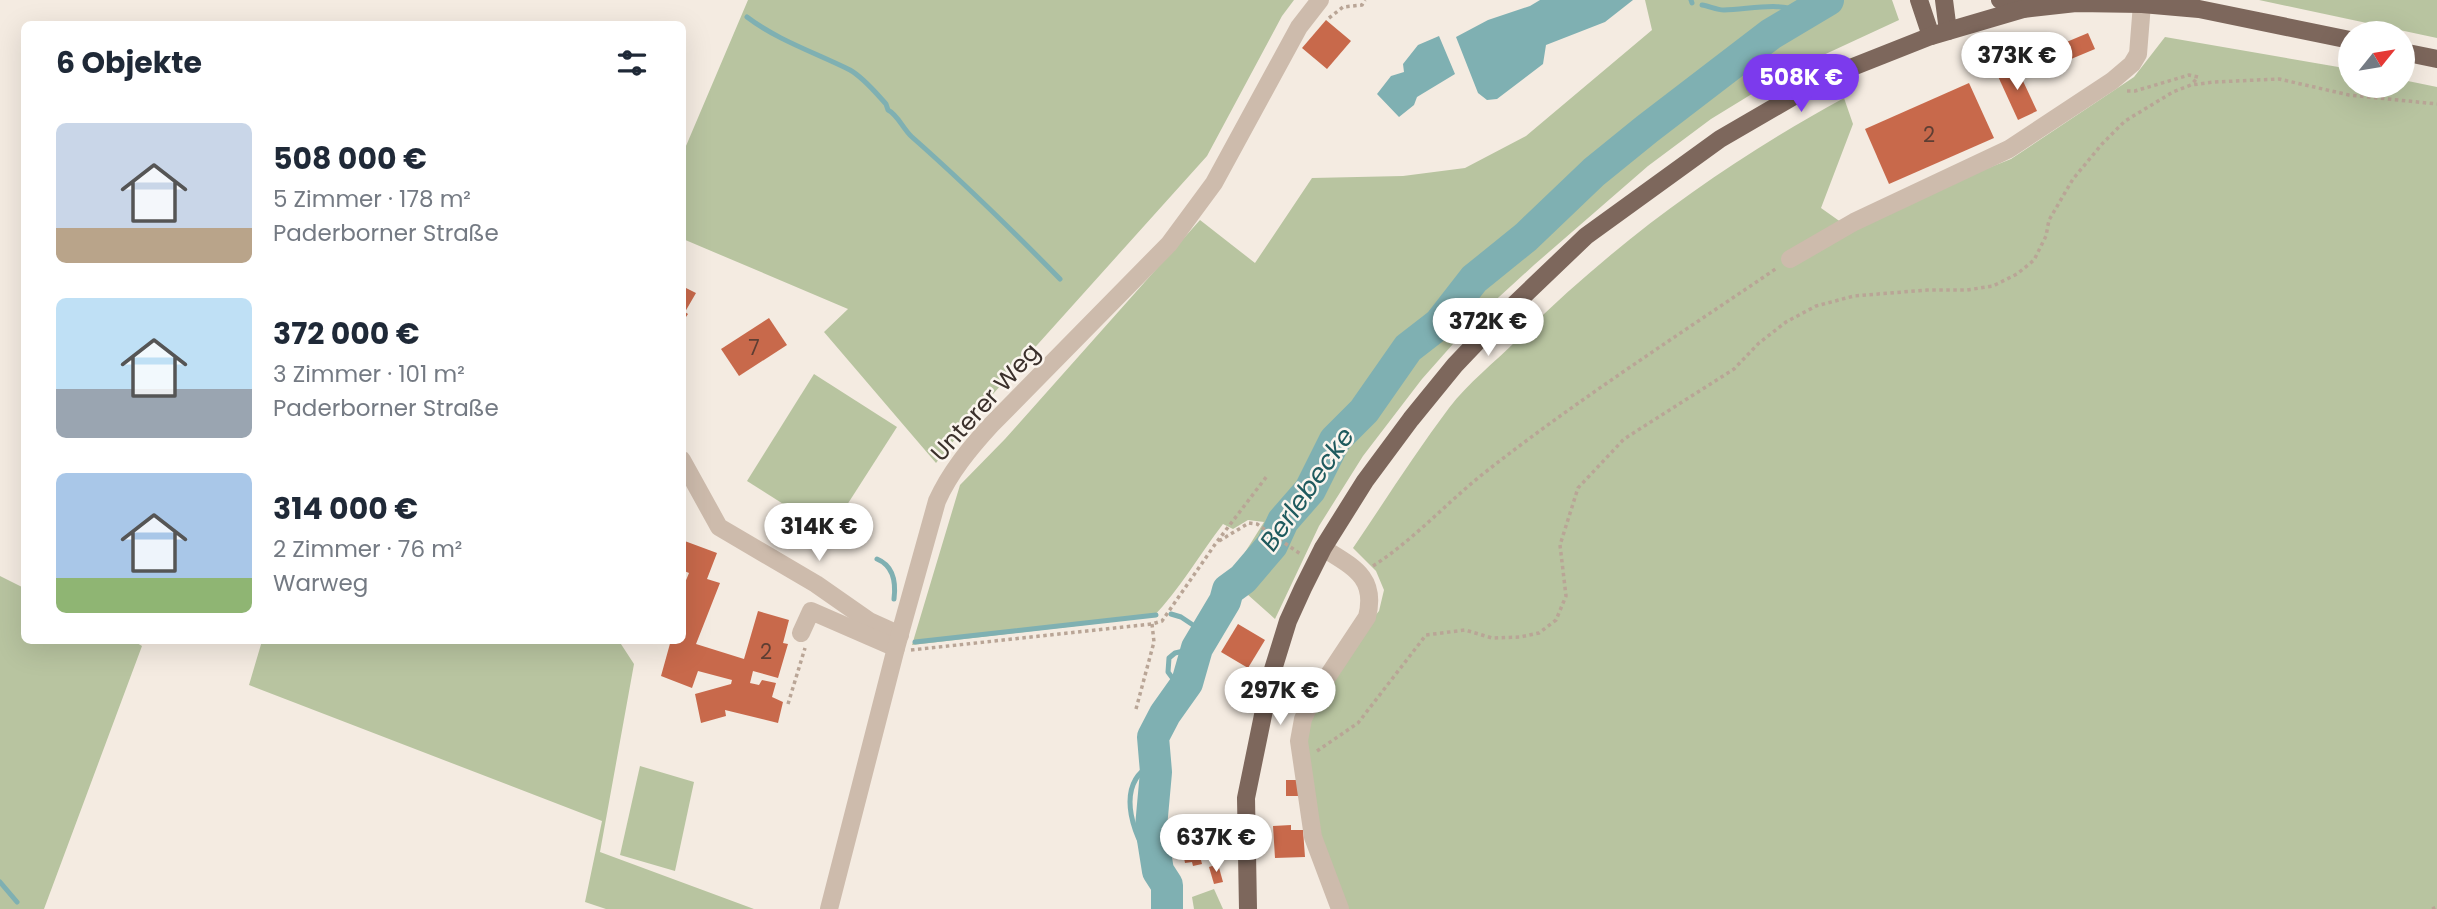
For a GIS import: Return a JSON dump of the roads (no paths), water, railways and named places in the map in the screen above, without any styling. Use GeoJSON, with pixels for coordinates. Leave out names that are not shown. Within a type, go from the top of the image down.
{"type":"FeatureCollection","features":[{"type":"Feature","properties":{"kind":"main road"},"geometry":{"type":"LineString","coordinates":[[1919,0],[1939,34]]}},
{"type":"Feature","properties":{"kind":"main road"},"geometry":{"type":"LineString","coordinates":[[1939,34],[1944,0]]}},
{"type":"Feature","properties":{"kind":"main road"},"geometry":{"type":"LineString","coordinates":[[2000,0],[2023,9]]}},
{"type":"Feature","properties":{"kind":"main road"},"geometry":{"type":"LineString","coordinates":[[1248,909],[1246,798],[1260,728],[1271,676],[1288,621],[1324,548],[1373,471],[1455,365],[1586,236],[1745,122],[1840,72],[1939,34],[2023,9],[2076,3],[2142,4],[2199,9],[2338,38]]}},
{"type":"Feature","properties":{"kind":"main road"},"geometry":{"type":"LineString","coordinates":[[2415,54],[2437,59]]}},
{"type":"Feature","properties":{"kind":"street","name":"Unterer Weg"},"geometry":{"type":"LineString","coordinates":[[829,909],[937,501],[953,471],[991,425],[1170,244],[1214,183],[1294,37],[1320,0]]}},
{"type":"Feature","properties":{"kind":"street"},"geometry":{"type":"LineString","coordinates":[[1790,259],[1854,222],[2010,149],[2112,81],[2127,69],[2138,54],[2142,4]]}},
{"type":"Feature","properties":{"kind":"street"},"geometry":{"type":"LineString","coordinates":[[686,467],[719,527],[816,584],[898,641]]}},
{"type":"Feature","properties":{"kind":"street"},"geometry":{"type":"LineString","coordinates":[[1324,548],[1362,574],[1370,593],[1367,617],[1312,700],[1303,719],[1299,741],[1313,837],[1340,909]]}},
{"type":"Feature","properties":{"kind":"street"},"geometry":{"type":"LineString","coordinates":[[803,640],[811,611],[898,641]]}},
{"type":"Feature","properties":{"kind":"water"},"geometry":{"type":"Polygon","coordinates":[[[1540,0],[1633,0],[1605,22],[1546,45],[1543,64],[1497,99],[1487,100],[1478,93],[1456,37],[1488,20],[1540,0]]]}},
{"type":"Feature","properties":{"kind":"water"},"geometry":{"type":"Polygon","coordinates":[[[1439,36],[1455,74],[1417,97],[1414,105],[1399,117],[1377,94],[1391,76],[1404,72],[1403,64],[1418,45],[1439,36]]]}},
{"type":"Feature","properties":{"kind":"waterway","name":"Berlebecke"},"geometry":{"type":"LineString","coordinates":[[1167,909],[1167,885],[1158,871],[1151,827],[1156,772],[1153,737],[1187,683],[1197,648],[1225,601],[1228,590],[1243,579],[1272,545],[1283,521],[1310,490],[1335,440],[1364,411],[1408,348],[1439,324],[1474,279],[1526,237],[1594,172],[1647,129],[1771,34],[1828,0]]}},
{"type":"Feature","properties":{"kind":"waterway"},"geometry":{"type":"LineString","coordinates":[[1702,5],[1724,10],[1785,7],[1802,14]]}},
{"type":"Feature","properties":{"kind":"waterway"},"geometry":{"type":"LineString","coordinates":[[747,17],[771,33],[860,77],[912,137],[987,206],[1060,279]]}},
{"type":"Feature","properties":{"kind":"waterway"},"geometry":{"type":"LineString","coordinates":[[877,559],[887,566],[893,576],[894,599]]}},
{"type":"Feature","properties":{"kind":"waterway"},"geometry":{"type":"LineString","coordinates":[[1171,614],[1181,617],[1205,633]]}},
{"type":"Feature","properties":{"kind":"waterway"},"geometry":{"type":"LineString","coordinates":[[915,642],[1156,615]]}},
{"type":"Feature","properties":{"kind":"waterway"},"geometry":{"type":"LineString","coordinates":[[1182,691],[1168,672],[1169,658],[1175,653],[1197,648]]}},
{"type":"Feature","properties":{"kind":"waterway"},"geometry":{"type":"LineString","coordinates":[[1154,763],[1141,773],[1133,785],[1130,799],[1135,830],[1158,871]]}},
{"type":"Feature","properties":{"kind":"waterway"},"geometry":{"type":"LineString","coordinates":[[0,882],[17,902]]}}]}
